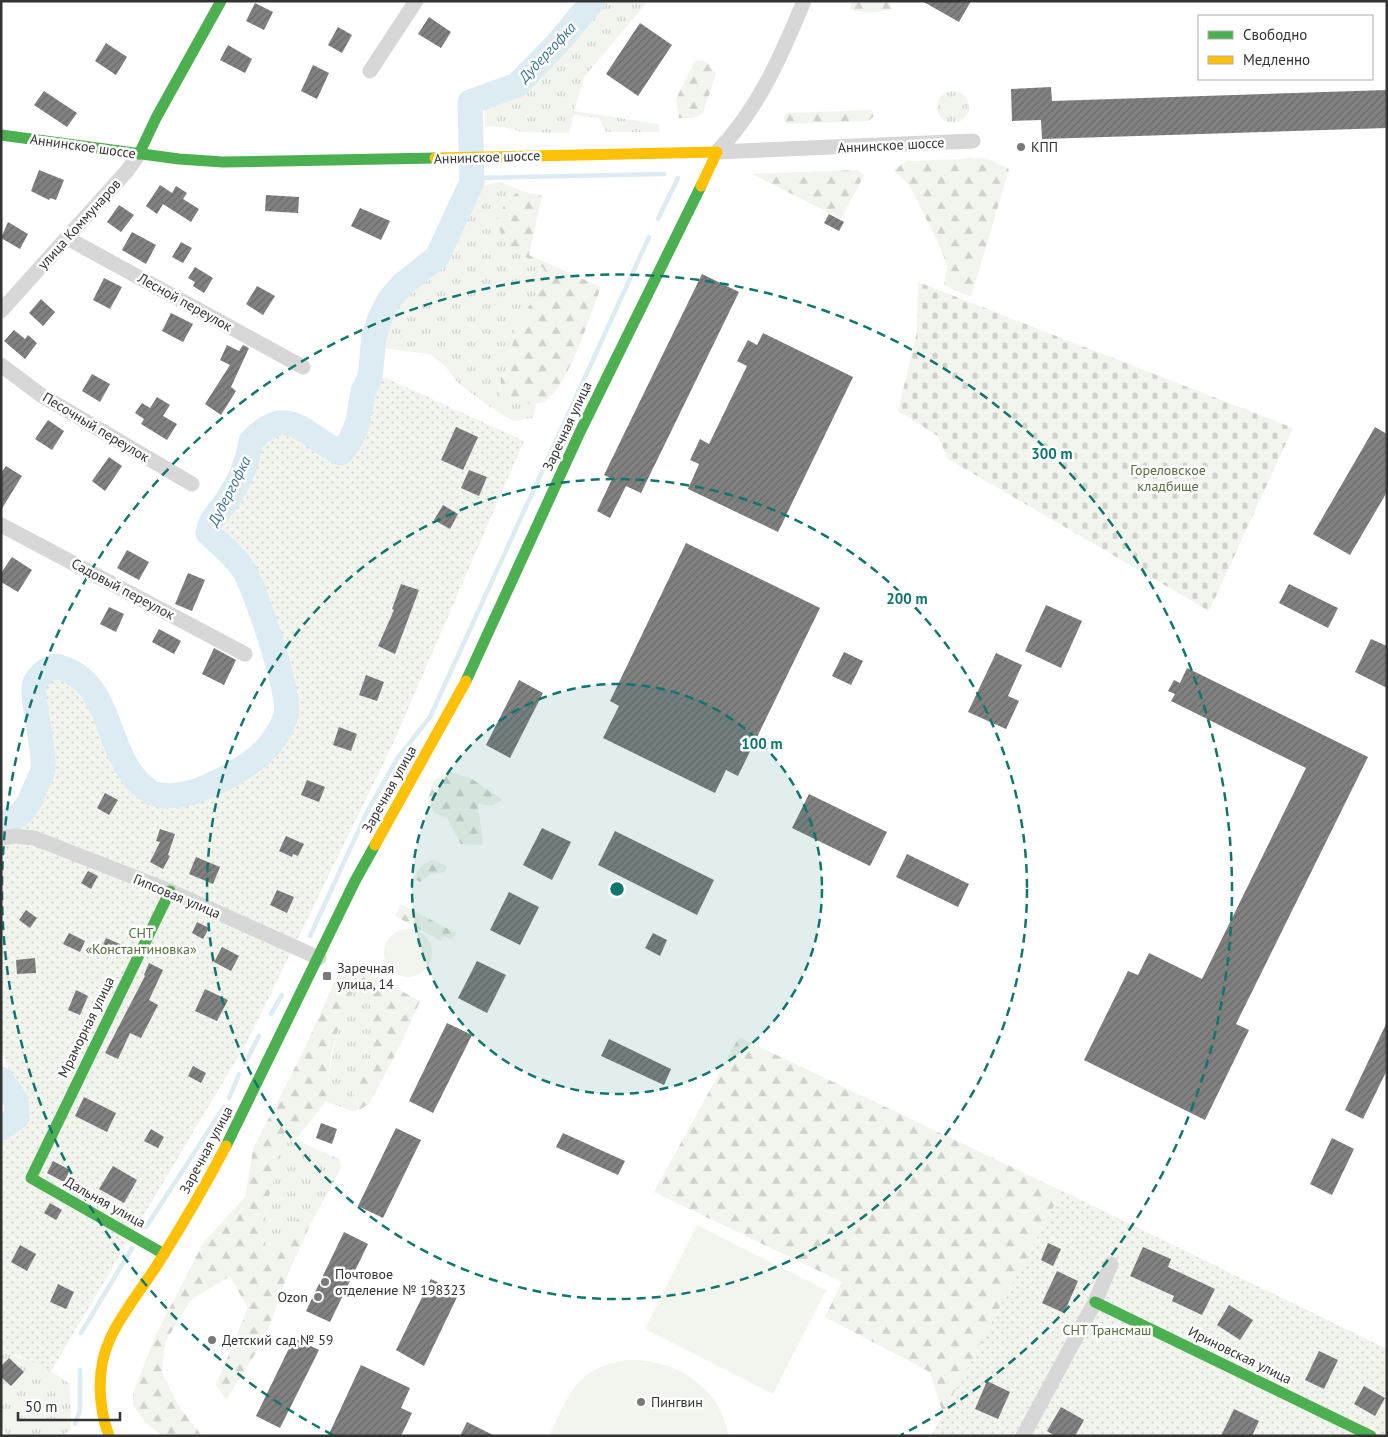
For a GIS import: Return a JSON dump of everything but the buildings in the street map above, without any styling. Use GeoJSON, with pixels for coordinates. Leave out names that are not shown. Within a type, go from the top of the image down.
{"type":"FeatureCollection","features":[{"type":"Feature","properties":{"kind":"street","name":"улица Коммунаров"},"geometry":{"type":"LineString","coordinates":[[1,310],[127,171],[139,154],[156,118],[221,1]]}},
{"type":"Feature","properties":{"kind":"street"},"geometry":{"type":"LineString","coordinates":[[370,71],[416,1]]}},
{"type":"Feature","properties":{"kind":"street"},"geometry":{"type":"LineString","coordinates":[[717,152],[737,130],[757,102],[774,71],[804,1]]}},
{"type":"Feature","properties":{"kind":"street","name":"Аннинское шоссе"},"geometry":{"type":"LineString","coordinates":[[1,135],[139,154],[223,162],[717,152],[974,141]]}},
{"type":"Feature","properties":{"kind":"street","name":"Заречная улица"},"geometry":{"type":"LineString","coordinates":[[108,1435],[101,1406],[99,1384],[103,1358],[110,1339],[185,1222],[243,1114],[355,881],[468,678],[580,432],[665,262],[717,152]]}},
{"type":"Feature","properties":{"kind":"street","name":"Лесной переулок"},"geometry":{"type":"LineString","coordinates":[[67,238],[303,366]]}},
{"type":"Feature","properties":{"kind":"street","name":"Песочный переулок"},"geometry":{"type":"LineString","coordinates":[[1,365],[41,395],[192,484]]}},
{"type":"Feature","properties":{"kind":"street","name":"Садовый переулок"},"geometry":{"type":"LineString","coordinates":[[1,525],[245,654]]}},
{"type":"Feature","properties":{"kind":"street","name":"Гипсовая улица"},"geometry":{"type":"LineString","coordinates":[[1,838],[14,836],[34,838],[170,891],[319,958]]}},
{"type":"Feature","properties":{"kind":"street","name":"Мраморная улица"},"geometry":{"type":"LineString","coordinates":[[31,1178],[170,891]]}},
{"type":"Feature","properties":{"kind":"street","name":"Дальняя улица"},"geometry":{"type":"LineString","coordinates":[[31,1178],[164,1254]]}},
{"type":"Feature","properties":{"kind":"street"},"geometry":{"type":"LineString","coordinates":[[1022,1436],[1095,1302],[1110,1264]]}},
{"type":"Feature","properties":{"kind":"street","name":"Ириновская улица"},"geometry":{"type":"LineString","coordinates":[[1095,1302],[1371,1436]]}},
{"type":"Feature","properties":{"kind":"green space"},"geometry":{"type":"Polygon","coordinates":[[[601,1],[648,1],[584,77],[574,111],[658,124],[660,132],[606,132],[599,118],[574,115],[569,133],[522,132],[505,127],[485,126],[484,102],[525,87],[601,1]]]}},
{"type":"Feature","properties":{"kind":"green space"},"geometry":{"type":"Polygon","coordinates":[[[851,1],[891,1],[891,9],[876,12],[860,12],[850,9],[851,1]]]}},
{"type":"Feature","properties":{"kind":"green space"},"geometry":{"type":"Polygon","coordinates":[[[702,60],[708,63],[716,74],[703,113],[693,118],[679,118],[676,99],[695,61],[702,60]]]}},
{"type":"Feature","properties":{"kind":"green space"},"geometry":{"type":"Polygon","coordinates":[[[953,91],[959,92],[964,96],[968,101],[968,113],[964,118],[959,122],[953,123],[947,122],[942,118],[938,113],[937,107],[938,101],[942,96],[947,92],[953,91]]]}},
{"type":"Feature","properties":{"kind":"green space"},"geometry":{"type":"Polygon","coordinates":[[[870,110],[874,112],[873,117],[868,121],[786,124],[784,121],[784,116],[787,113],[870,110]]]}},
{"type":"Feature","properties":{"kind":"green space"},"geometry":{"type":"Polygon","coordinates":[[[987,158],[1009,169],[971,297],[944,285],[947,266],[941,249],[910,186],[894,170],[907,161],[987,158]]]}},
{"type":"Feature","properties":{"kind":"green space"},"geometry":{"type":"Polygon","coordinates":[[[857,170],[864,175],[841,219],[752,174],[857,170]]]}},
{"type":"Feature","properties":{"kind":"green space"},"geometry":{"type":"Polygon","coordinates":[[[501,182],[522,191],[513,195],[506,244],[543,268],[547,275],[514,332],[510,362],[501,377],[500,395],[536,404],[533,418],[514,421],[497,412],[458,383],[445,366],[430,354],[382,348],[388,320],[396,307],[454,249],[465,227],[479,188],[501,182]]]}},
{"type":"Feature","properties":{"kind":"green space"},"geometry":{"type":"Polygon","coordinates":[[[522,191],[542,196],[529,255],[601,287],[578,348],[562,381],[554,393],[545,401],[535,404],[516,401],[500,395],[501,377],[510,362],[514,332],[547,275],[543,268],[506,244],[496,222],[512,196],[522,191]]]}},
{"type":"Feature","properties":{"kind":"green space","name":"Гореловское кладбище"},"geometry":{"type":"Polygon","coordinates":[[[918,282],[1293,428],[1209,611],[948,459],[938,436],[898,411],[917,332],[918,282]]]}},
{"type":"Feature","properties":{"kind":"green space","name":"СНТ «Константиновка»"},"geometry":{"type":"Polygon","coordinates":[[[384,377],[524,441],[391,748],[248,1040],[51,1371],[22,1357],[1,1352],[1,1135],[18,1130],[29,1108],[11,1076],[1,1048],[1,827],[24,819],[39,797],[50,758],[41,686],[48,675],[59,672],[77,684],[90,697],[99,713],[118,763],[128,779],[153,802],[163,804],[174,803],[210,794],[239,779],[265,758],[287,730],[291,719],[293,709],[289,680],[279,636],[266,593],[254,567],[229,538],[222,526],[258,447],[270,433],[288,432],[331,457],[351,457],[363,430],[370,401],[384,377]]]}},
{"type":"Feature","properties":{"kind":"green space"},"geometry":{"type":"Polygon","coordinates":[[[449,771],[472,779],[503,800],[492,806],[478,804],[483,845],[461,844],[447,818],[434,813],[428,799],[433,781],[449,771]]]}},
{"type":"Feature","properties":{"kind":"green space"},"geometry":{"type":"Polygon","coordinates":[[[433,860],[447,866],[445,872],[430,874],[420,882],[415,879],[421,866],[433,860]]]}},
{"type":"Feature","properties":{"kind":"green space"},"geometry":{"type":"Polygon","coordinates":[[[401,904],[456,933],[452,940],[444,936],[441,941],[395,916],[401,904]]]}},
{"type":"Feature","properties":{"kind":"green space"},"geometry":{"type":"Polygon","coordinates":[[[408,929],[417,931],[425,936],[430,944],[432,953],[430,962],[425,970],[417,975],[408,977],[399,975],[391,970],[386,962],[384,953],[386,944],[391,936],[399,931],[408,929]]]}},
{"type":"Feature","properties":{"kind":"green space"},"geometry":{"type":"Polygon","coordinates":[[[349,963],[420,1001],[403,1040],[369,1104],[359,1110],[354,1093],[369,1065],[373,1045],[372,1008],[362,988],[348,996],[331,1054],[326,1101],[298,1137],[285,1132],[278,1143],[277,1168],[260,1228],[263,1253],[283,1252],[289,1228],[301,1215],[310,1225],[287,1276],[265,1338],[226,1400],[216,1385],[248,1308],[230,1276],[191,1300],[165,1342],[162,1373],[178,1405],[202,1436],[162,1436],[145,1422],[133,1405],[133,1393],[156,1335],[203,1243],[245,1197],[253,1149],[304,1050],[333,985],[344,966],[349,963]]]}},
{"type":"Feature","properties":{"kind":"green space"},"geometry":{"type":"Polygon","coordinates":[[[362,988],[372,1008],[373,1045],[369,1065],[354,1093],[358,1109],[354,1112],[326,1101],[334,1048],[348,996],[362,988]]]}},
{"type":"Feature","properties":{"kind":"green space"},"geometry":{"type":"Polygon","coordinates":[[[739,1037],[1062,1191],[943,1414],[930,1372],[825,1317],[842,1282],[654,1192],[739,1037]]]}},
{"type":"Feature","properties":{"kind":"green space"},"geometry":{"type":"Polygon","coordinates":[[[285,1132],[309,1146],[339,1159],[342,1167],[310,1225],[301,1215],[289,1228],[283,1252],[263,1253],[260,1229],[277,1168],[278,1143],[285,1132]]]}},
{"type":"Feature","properties":{"kind":"green space","name":"СНТ Трансмаш"},"geometry":{"type":"Polygon","coordinates":[[[1062,1191],[1387,1349],[1387,1436],[931,1436],[1062,1191]]]}},
{"type":"Feature","properties":{"kind":"green space"},"geometry":{"type":"Polygon","coordinates":[[[697,1225],[826,1290],[773,1394],[645,1329],[697,1225]]]}},
{"type":"Feature","properties":{"kind":"green space"},"geometry":{"type":"Polygon","coordinates":[[[1,1352],[37,1364],[70,1384],[71,1429],[62,1436],[8,1436],[1,1427],[1,1352]]]}},
{"type":"Feature","properties":{"kind":"green space","name":"Пингвин"},"geometry":{"type":"Polygon","coordinates":[[[626,1360],[661,1364],[678,1370],[692,1378],[705,1389],[716,1403],[724,1418],[729,1436],[549,1436],[569,1396],[584,1377],[608,1364],[626,1360]]]}},
{"type":"Feature","properties":{"kind":"waterway","name":"Дудергофка"},"geometry":{"type":"LineString","coordinates":[[1,823],[12,819],[22,812],[31,799],[41,774],[43,759],[34,689],[39,677],[55,666],[74,674],[88,686],[99,701],[130,772],[153,794],[174,796],[210,786],[255,759],[270,745],[286,716],[284,688],[279,667],[257,600],[245,572],[233,556],[208,533],[211,522],[228,499],[239,478],[248,456],[251,441],[275,424],[286,423],[296,426],[341,453],[351,439],[358,422],[363,391],[370,378],[374,336],[380,318],[389,300],[403,284],[437,257],[472,182],[470,102],[517,85],[556,45],[593,1]]}},
{"type":"Feature","properties":{"kind":"waterway"},"geometry":{"type":"LineString","coordinates":[[472,178],[664,174]]}},
{"type":"Feature","properties":{"kind":"waterway"},"geometry":{"type":"LineString","coordinates":[[658,219],[678,178]]}},
{"type":"Feature","properties":{"kind":"waterway"},"geometry":{"type":"LineString","coordinates":[[310,936],[367,812],[397,759],[430,717],[649,237]]}},
{"type":"Feature","properties":{"kind":"waterway"},"geometry":{"type":"LineString","coordinates":[[271,1014],[282,995]]}},
{"type":"Feature","properties":{"kind":"waterway"},"geometry":{"type":"LineString","coordinates":[[245,1063],[259,1036]]}},
{"type":"Feature","properties":{"kind":"waterway"},"geometry":{"type":"LineString","coordinates":[[229,1098],[239,1074]]}},
{"type":"Feature","properties":{"kind":"waterway","name":"Дудергофка"},"geometry":{"type":"LineString","coordinates":[[1,1079],[16,1101],[17,1117],[1,1128]]}},
{"type":"Feature","properties":{"kind":"waterway"},"geometry":{"type":"LineString","coordinates":[[146,1227],[224,1107]]}},
{"type":"Feature","properties":{"kind":"waterway"},"geometry":{"type":"LineString","coordinates":[[81,1333],[132,1248]]}},
{"type":"Feature","properties":{"kind":"waterway"},"geometry":{"type":"LineString","coordinates":[[75,1424],[80,1410],[80,1370]]}},
{"type":"Feature","properties":{"kind":"traffic: fast"},"geometry":{"type":"LineString","coordinates":[[139,154],[156,118],[221,1]]}},
{"type":"Feature","properties":{"kind":"traffic: fast"},"geometry":{"type":"LineString","coordinates":[[1,135],[179,159],[223,162],[435,158]]}},
{"type":"Feature","properties":{"kind":"traffic: fast"},"geometry":{"type":"LineString","coordinates":[[466,681],[580,432],[701,186]]}},
{"type":"Feature","properties":{"kind":"traffic: fast"},"geometry":{"type":"LineString","coordinates":[[226,1146],[355,881],[375,845]]}},
{"type":"Feature","properties":{"kind":"traffic: fast"},"geometry":{"type":"LineString","coordinates":[[164,1254],[31,1178],[170,891]]}},
{"type":"Feature","properties":{"kind":"traffic: fast"},"geometry":{"type":"LineString","coordinates":[[1095,1302],[1371,1436]]}},
{"type":"Feature","properties":{"kind":"traffic: slow"},"geometry":{"type":"LineString","coordinates":[[435,158],[717,152],[701,186]]}},
{"type":"Feature","properties":{"kind":"traffic: slow"},"geometry":{"type":"LineString","coordinates":[[375,845],[466,681]]}},
{"type":"Feature","properties":{"kind":"traffic: slow"},"geometry":{"type":"LineString","coordinates":[[109,1436],[105,1424],[100,1388],[105,1351],[126,1310],[177,1233],[226,1146]]}},
{"type":"Feature","properties":{"kind":"place","name":"КПП"},"geometry":{"type":"Point","coordinates":[1021,147]}},
{"type":"Feature","properties":{"kind":"place","name":"Заречная улица, 14"},"geometry":{"type":"Point","coordinates":[327,976]}},
{"type":"Feature","properties":{"kind":"place","name":"Почтовое отделение № 198323"},"geometry":{"type":"Point","coordinates":[325,1282]}},
{"type":"Feature","properties":{"kind":"place","name":"Ozon"},"geometry":{"type":"Point","coordinates":[318,1297]}},
{"type":"Feature","properties":{"kind":"place","name":"Детский сад № 59"},"geometry":{"type":"Point","coordinates":[212,1340]}},
{"type":"Feature","properties":{"kind":"place","name":"Пингвин"},"geometry":{"type":"Point","coordinates":[641,1402]}}]}
